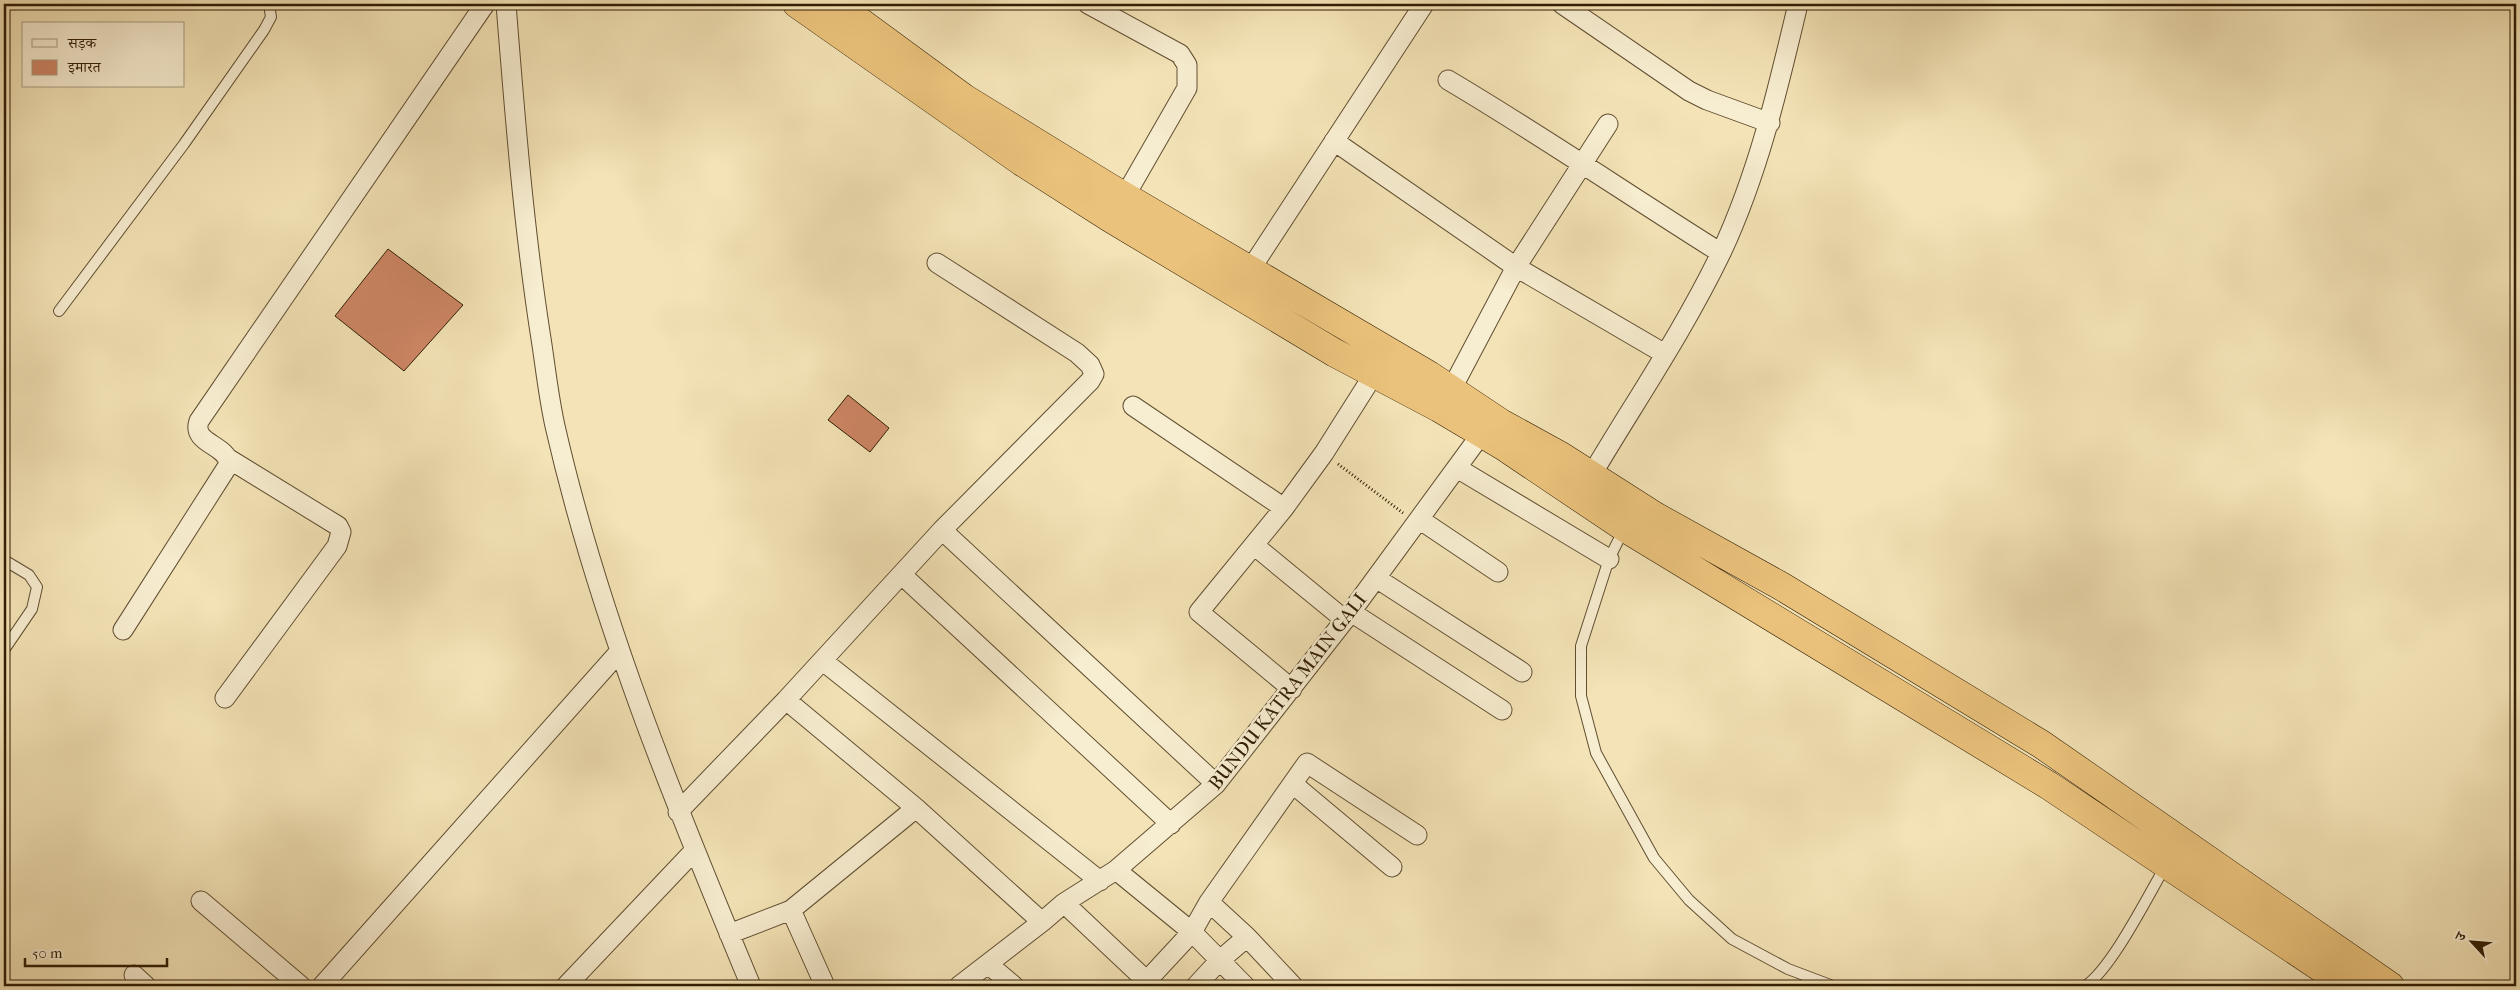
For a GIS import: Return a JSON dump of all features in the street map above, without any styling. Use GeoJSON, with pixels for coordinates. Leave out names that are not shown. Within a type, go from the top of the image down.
{"type":"FeatureCollection","features":[{"type":"Feature","properties":{"kind":"highway"},"geometry":{"type":"LineString","coordinates":[[798,4],[842,12],[964,98],[1125,196],[1429,375],[1501,423],[1591,474],[1655,516],[1782,586],[2042,744],[2390,986]]}},
{"type":"Feature","properties":{"kind":"highway"},"geometry":{"type":"LineString","coordinates":[[842,12],[1030,167],[1327,348],[1482,433],[1625,528],[2039,780],[2348,986]]}},
{"type":"Feature","properties":{"kind":"street"},"geometry":{"type":"LineString","coordinates":[[225,698],[337,546],[341,532],[338,526],[229,459],[199,435],[196,428],[485,4]]}},
{"type":"Feature","properties":{"kind":"street"},"geometry":{"type":"LineString","coordinates":[[506,4],[534,294],[554,425],[586,542],[620,651],[678,812],[751,986]]}},
{"type":"Feature","properties":{"kind":"street"},"geometry":{"type":"LineString","coordinates":[[1088,4],[1180,54],[1186,65],[1188,88],[1125,196]]}},
{"type":"Feature","properties":{"kind":"street"},"geometry":{"type":"LineString","coordinates":[[1250,270],[1424,4]]}},
{"type":"Feature","properties":{"kind":"street"},"geometry":{"type":"LineString","coordinates":[[1562,4],[1689,91],[1706,100],[1770,123]]}},
{"type":"Feature","properties":{"kind":"street"},"geometry":{"type":"LineString","coordinates":[[1578,497],[1665,354],[1721,253],[1770,123],[1798,4]]}},
{"type":"Feature","properties":{"kind":"street"},"geometry":{"type":"LineString","coordinates":[[1448,80],[1528,128],[1581,166],[1721,253]]}},
{"type":"Feature","properties":{"kind":"street"},"geometry":{"type":"LineString","coordinates":[[1451,390],[1516,267],[1608,124]]}},
{"type":"Feature","properties":{"kind":"street"},"geometry":{"type":"LineString","coordinates":[[1334,141],[1516,267],[1665,354]]}},
{"type":"Feature","properties":{"kind":"street"},"geometry":{"type":"LineString","coordinates":[[678,812],[823,661],[942,530],[1090,381],[1094,370],[1077,353],[936,264]]}},
{"type":"Feature","properties":{"kind":"street"},"geometry":{"type":"LineString","coordinates":[[1292,689],[1199,612],[1255,546],[1284,508],[1324,453],[1374,374]]}},
{"type":"Feature","properties":{"kind":"street"},"geometry":{"type":"LineString","coordinates":[[1133,406],[1284,508]]}},
{"type":"Feature","properties":{"kind":"street","name":"BUNDU KATRA MAIN GALI"},"geometry":{"type":"LineString","coordinates":[[959,986],[1064,903],[1116,870],[1216,784],[1348,616],[1482,433]]}},
{"type":"Feature","properties":{"kind":"street"},"geometry":{"type":"LineString","coordinates":[[123,630],[227,468],[229,459]]}},
{"type":"Feature","properties":{"kind":"street"},"geometry":{"type":"LineString","coordinates":[[1457,468],[1609,559]]}},
{"type":"Feature","properties":{"kind":"street"},"geometry":{"type":"LineString","coordinates":[[1418,521],[1498,572]]}},
{"type":"Feature","properties":{"kind":"street"},"geometry":{"type":"LineString","coordinates":[[942,530],[1216,784]]}},
{"type":"Feature","properties":{"kind":"street"},"geometry":{"type":"LineString","coordinates":[[1255,546],[1348,616],[1502,710]]}},
{"type":"Feature","properties":{"kind":"street"},"geometry":{"type":"LineString","coordinates":[[902,575],[1171,824]]}},
{"type":"Feature","properties":{"kind":"street"},"geometry":{"type":"LineString","coordinates":[[1376,578],[1522,672]]}},
{"type":"Feature","properties":{"kind":"street"},"geometry":{"type":"LineString","coordinates":[[322,986],[620,651]]}},
{"type":"Feature","properties":{"kind":"street"},"geometry":{"type":"LineString","coordinates":[[823,661],[1100,880]]}},
{"type":"Feature","properties":{"kind":"street"},"geometry":{"type":"LineString","coordinates":[[786,700],[916,808],[1042,922]]}},
{"type":"Feature","properties":{"kind":"street"},"geometry":{"type":"LineString","coordinates":[[1064,903],[1147,984],[1192,932],[1209,902],[1293,784],[1304,765],[1310,764],[1417,835]]}},
{"type":"Feature","properties":{"kind":"street"},"geometry":{"type":"LineString","coordinates":[[1293,784],[1392,867]]}},
{"type":"Feature","properties":{"kind":"street"},"geometry":{"type":"LineString","coordinates":[[729,934],[791,910],[916,808]]}},
{"type":"Feature","properties":{"kind":"street"},"geometry":{"type":"LineString","coordinates":[[566,986],[694,851]]}},
{"type":"Feature","properties":{"kind":"street"},"geometry":{"type":"LineString","coordinates":[[1116,870],[1192,932],[1245,986]]}},
{"type":"Feature","properties":{"kind":"street"},"geometry":{"type":"LineString","coordinates":[[201,901],[300,986]]}},
{"type":"Feature","properties":{"kind":"street"},"geometry":{"type":"LineString","coordinates":[[1209,902],[1248,937],[1293,986]]}},
{"type":"Feature","properties":{"kind":"street"},"geometry":{"type":"LineString","coordinates":[[791,910],[825,986]]}},
{"type":"Feature","properties":{"kind":"street"},"geometry":{"type":"LineString","coordinates":[[1196,986],[1219,961],[1248,937]]}},
{"type":"Feature","properties":{"kind":"street"},"geometry":{"type":"LineString","coordinates":[[988,964],[1014,986]]}},
{"type":"Feature","properties":{"kind":"lane"},"geometry":{"type":"LineString","coordinates":[[58,311],[184,144],[264,30],[271,18],[269,4]]}},
{"type":"Feature","properties":{"kind":"lane"},"geometry":{"type":"LineString","coordinates":[[1625,528],[1609,559],[1581,646],[1581,696],[1596,754],[1654,858],[1688,900],[1732,939],[1788,969],[1833,986]]}},
{"type":"Feature","properties":{"kind":"lane"},"geometry":{"type":"LineString","coordinates":[[4,560],[29,575],[38,587],[32,608],[4,650]]}},
{"type":"Feature","properties":{"kind":"lane"},"geometry":{"type":"LineString","coordinates":[[2085,986],[2091,982],[2112,956],[2167,865]]}},
{"type":"Feature","properties":{"kind":"path"},"geometry":{"type":"LineString","coordinates":[[1324,453],[1418,521]]}},
{"type":"Feature","properties":{"kind":"building"},"geometry":{"type":"Polygon","coordinates":[[[388,249],[463,305],[404,371],[335,316],[388,249]]]}},
{"type":"Feature","properties":{"kind":"building"},"geometry":{"type":"Polygon","coordinates":[[[848,395],[889,428],[870,452],[828,420],[848,395]]]}}]}
